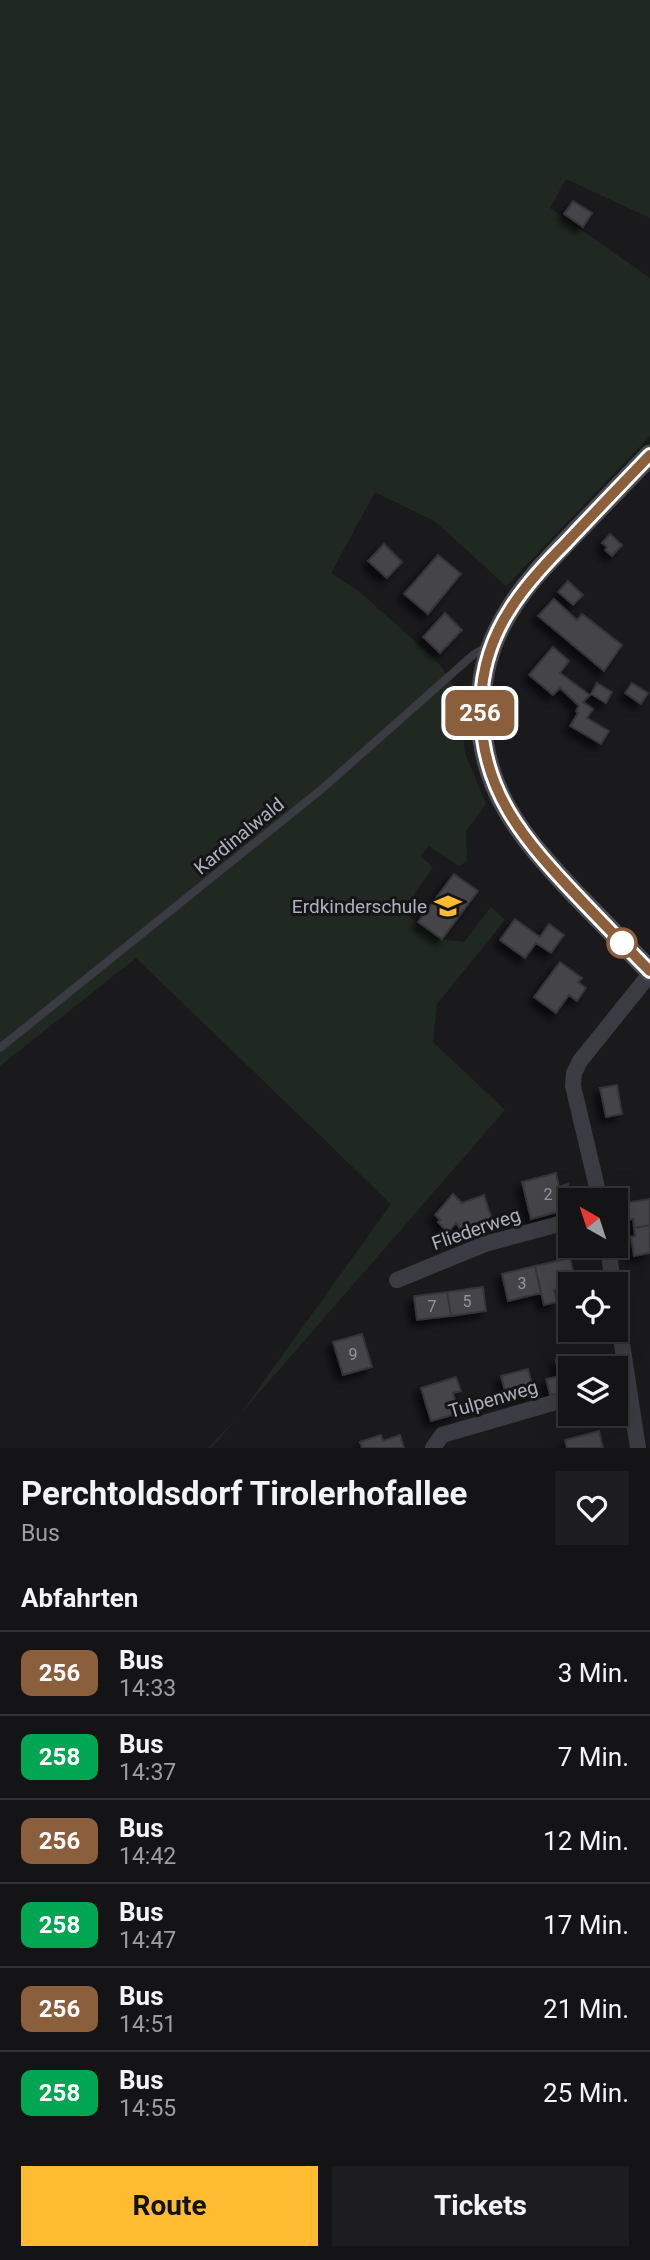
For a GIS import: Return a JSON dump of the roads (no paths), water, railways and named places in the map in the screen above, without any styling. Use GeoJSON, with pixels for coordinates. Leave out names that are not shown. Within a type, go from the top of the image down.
{"type":"FeatureCollection","features":[{"type":"Feature","properties":{"kind":"main road"},"geometry":{"type":"LineString","coordinates":[[650,455],[539,571],[511,608],[485,663],[480,721],[483,750],[491,777],[513,820],[539,855],[650,972]]}},
{"type":"Feature","properties":{"kind":"street"},"geometry":{"type":"LineString","coordinates":[[597,1188],[572,1086],[574,1073],[580,1061],[650,972]]}},
{"type":"Feature","properties":{"kind":"street","name":"Fliederweg"},"geometry":{"type":"LineString","coordinates":[[397,1280],[485,1244],[558,1224]]}},
{"type":"Feature","properties":{"kind":"street","name":"Tulpenweg"},"geometry":{"type":"LineString","coordinates":[[433,1448],[442,1435],[558,1401]]}},
{"type":"Feature","properties":{"kind":"street"},"geometry":{"type":"LineString","coordinates":[[628,1409],[638,1448]]}},
{"type":"Feature","properties":{"kind":"lane","name":"Kardinalwald"},"geometry":{"type":"LineString","coordinates":[[0,1048],[323,788],[473,655],[493,642]]}},
{"type":"Feature","properties":{"kind":"place","name":"Erdkinderschule"},"geometry":{"type":"Point","coordinates":[448,906]}}]}
